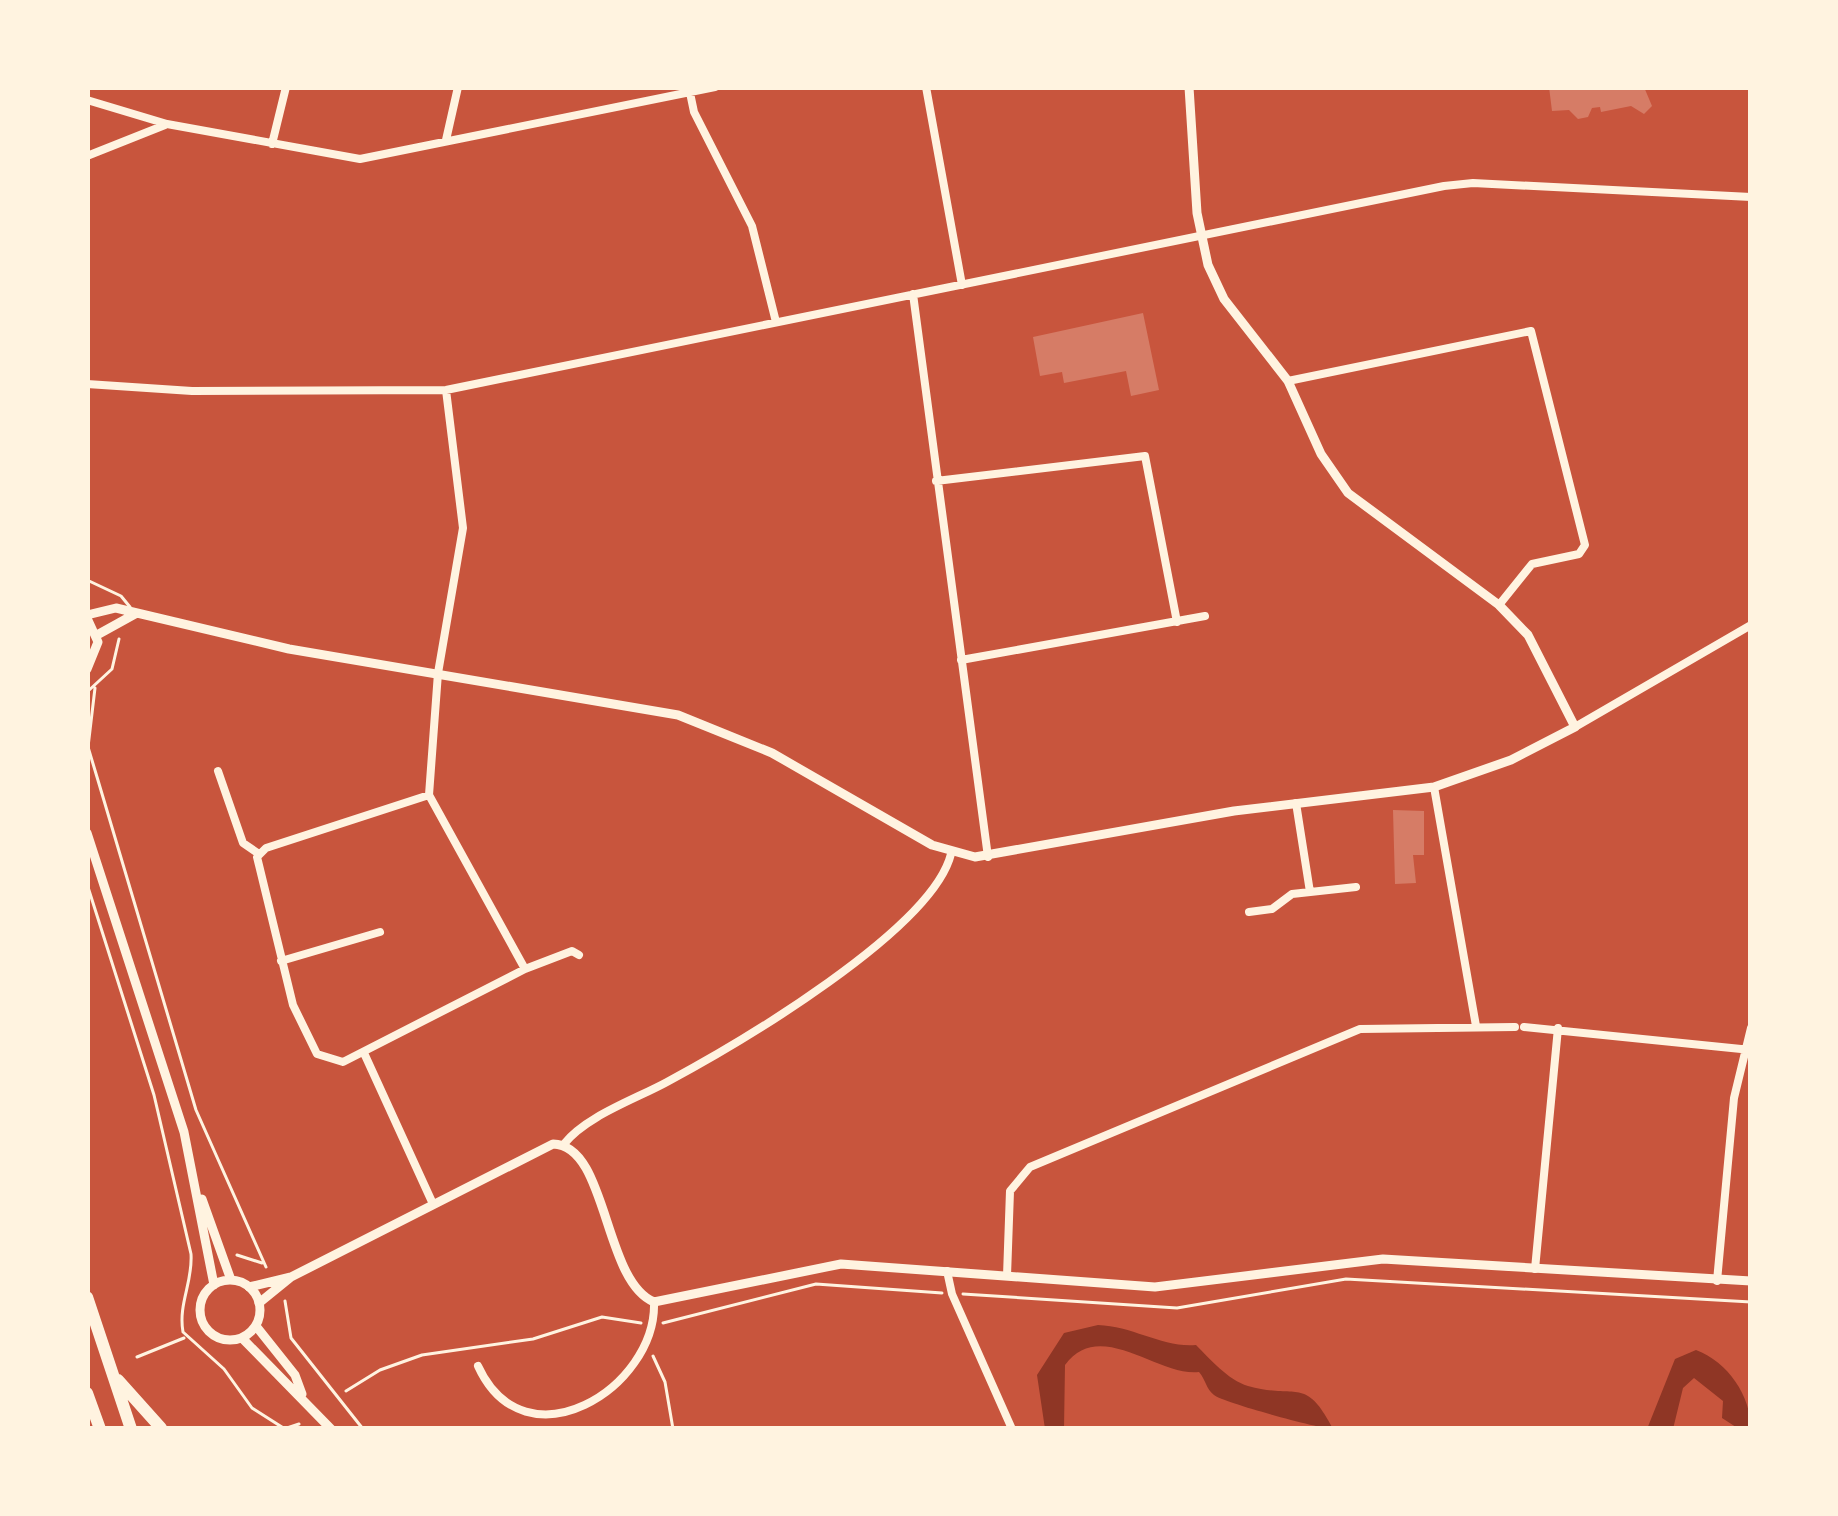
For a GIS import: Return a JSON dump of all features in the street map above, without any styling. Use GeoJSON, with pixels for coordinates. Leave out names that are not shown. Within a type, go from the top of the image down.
{"type":"FeatureCollection","features":[{"type":"Feature","properties":{"kind":"highway"},"geometry":{"type":"LineString","coordinates":[[87,1297],[131,1429]]}},
{"type":"Feature","properties":{"kind":"highway"},"geometry":{"type":"LineString","coordinates":[[110,1372],[161,1428]]}},
{"type":"Feature","properties":{"kind":"highway"},"geometry":{"type":"LineString","coordinates":[[87,1393],[100,1429]]}},
{"type":"Feature","properties":{"kind":"street"},"geometry":{"type":"LineString","coordinates":[[272,144],[286,87]]}},
{"type":"Feature","properties":{"kind":"street"},"geometry":{"type":"LineString","coordinates":[[446,140],[458,87]]}},
{"type":"Feature","properties":{"kind":"street"},"geometry":{"type":"LineString","coordinates":[[87,100],[166,124],[359,159],[715,87]]}},
{"type":"Feature","properties":{"kind":"street"},"geometry":{"type":"LineString","coordinates":[[926,87],[962,285]]}},
{"type":"Feature","properties":{"kind":"street"},"geometry":{"type":"LineString","coordinates":[[1189,87],[1201,233],[1224,299],[1288,381],[1321,454],[1348,493],[1499,605],[1538,648],[1575,727]]}},
{"type":"Feature","properties":{"kind":"street"},"geometry":{"type":"LineString","coordinates":[[690,90],[694,112],[752,226],[776,322]]}},
{"type":"Feature","properties":{"kind":"street"},"geometry":{"type":"LineString","coordinates":[[87,156],[166,124]]}},
{"type":"Feature","properties":{"kind":"street"},"geometry":{"type":"LineString","coordinates":[[87,384],[192,391],[446,389],[1201,233],[1473,183],[1751,197]]}},
{"type":"Feature","properties":{"kind":"street"},"geometry":{"type":"LineString","coordinates":[[913,294],[988,856]]}},
{"type":"Feature","properties":{"kind":"street"},"geometry":{"type":"LineString","coordinates":[[1288,381],[1531,331],[1585,545],[1580,554],[1532,564],[1499,605]]}},
{"type":"Feature","properties":{"kind":"street"},"geometry":{"type":"LineString","coordinates":[[446,389],[463,511],[438,674],[428,796],[525,969]]}},
{"type":"Feature","properties":{"kind":"street"},"geometry":{"type":"LineString","coordinates":[[936,481],[1145,456],[1177,622]]}},
{"type":"Feature","properties":{"kind":"street"},"geometry":{"type":"LineString","coordinates":[[87,669],[96,656],[97,635],[87,616],[113,607],[269,645],[678,715],[772,753],[951,854],[988,856],[1296,803],[1433,788],[1511,760],[1751,625]]}},
{"type":"Feature","properties":{"kind":"street"},"geometry":{"type":"LineString","coordinates":[[97,635],[135,614]]}},
{"type":"Feature","properties":{"kind":"street"},"geometry":{"type":"LineString","coordinates":[[961,660],[1205,616]]}},
{"type":"Feature","properties":{"kind":"street"},"geometry":{"type":"LineString","coordinates":[[218,771],[243,843],[259,854]]}},
{"type":"Feature","properties":{"kind":"street"},"geometry":{"type":"LineString","coordinates":[[1433,788],[1476,1026]]}},
{"type":"Feature","properties":{"kind":"street"},"geometry":{"type":"LineString","coordinates":[[259,854],[428,796]]}},
{"type":"Feature","properties":{"kind":"street"},"geometry":{"type":"LineString","coordinates":[[1296,803],[1310,892]]}},
{"type":"Feature","properties":{"kind":"street"},"geometry":{"type":"LineString","coordinates":[[87,833],[184,1132],[199,1195],[231,1280]]}},
{"type":"Feature","properties":{"kind":"street"},"geometry":{"type":"LineString","coordinates":[[259,854],[256,865],[293,1005],[317,1054],[333,1063],[364,1053],[525,969],[572,952],[579,955]]}},
{"type":"Feature","properties":{"kind":"street"},"geometry":{"type":"LineString","coordinates":[[249,1287],[259,1303],[256,1325],[242,1338],[217,1338],[203,1324],[201,1300],[214,1285],[231,1280],[249,1287],[291,1277],[543,1147],[564,1144],[773,1020],[921,906],[944,877],[951,854]]}},
{"type":"Feature","properties":{"kind":"street"},"geometry":{"type":"LineString","coordinates":[[1249,912],[1310,892],[1356,886]]}},
{"type":"Feature","properties":{"kind":"street"},"geometry":{"type":"LineString","coordinates":[[281,961],[380,932]]}},
{"type":"Feature","properties":{"kind":"street"},"geometry":{"type":"LineString","coordinates":[[1535,1270],[1558,1028]]}},
{"type":"Feature","properties":{"kind":"street"},"geometry":{"type":"LineString","coordinates":[[1007,1276],[1010,1191],[1030,1167],[1360,1029],[1558,1028],[1748,1049]]}},
{"type":"Feature","properties":{"kind":"street"},"geometry":{"type":"LineString","coordinates":[[1717,1282],[1734,1098],[1751,1028]]}},
{"type":"Feature","properties":{"kind":"street"},"geometry":{"type":"LineString","coordinates":[[364,1053],[433,1204]]}},
{"type":"Feature","properties":{"kind":"street"},"geometry":{"type":"LineString","coordinates":[[564,1144],[581,1158],[635,1288],[654,1302],[815,1266],[947,1269],[1180,1287],[1383,1259],[1751,1281]]}},
{"type":"Feature","properties":{"kind":"street"},"geometry":{"type":"LineString","coordinates":[[199,1195],[200,1225],[214,1285]]}},
{"type":"Feature","properties":{"kind":"street"},"geometry":{"type":"LineString","coordinates":[[947,1269],[952,1294],[1012,1429]]}},
{"type":"Feature","properties":{"kind":"street"},"geometry":{"type":"LineString","coordinates":[[259,1303],[291,1277]]}},
{"type":"Feature","properties":{"kind":"street"},"geometry":{"type":"LineString","coordinates":[[478,1366],[488,1389],[504,1403],[542,1416],[559,1415],[601,1396],[646,1342],[654,1324],[654,1302]]}},
{"type":"Feature","properties":{"kind":"street"},"geometry":{"type":"LineString","coordinates":[[256,1325],[295,1375],[302,1394]]}},
{"type":"Feature","properties":{"kind":"street"},"geometry":{"type":"LineString","coordinates":[[242,1338],[302,1394],[331,1429]]}},
{"type":"Feature","properties":{"kind":"lane"},"geometry":{"type":"LineString","coordinates":[[87,580],[121,596],[135,614]]}},
{"type":"Feature","properties":{"kind":"path"},"geometry":{"type":"LineString","coordinates":[[87,692],[112,669],[119,639]]}},
{"type":"Feature","properties":{"kind":"path"},"geometry":{"type":"LineString","coordinates":[[95,688],[88,747],[196,1111],[264,1264]]}},
{"type":"Feature","properties":{"kind":"path"},"geometry":{"type":"LineString","coordinates":[[87,884],[154,1095],[191,1254],[181,1305],[186,1337],[224,1369],[252,1408],[285,1429],[299,1424]]}},
{"type":"Feature","properties":{"kind":"path"},"geometry":{"type":"LineString","coordinates":[[346,1391],[394,1364],[436,1352],[472,1352],[602,1317],[654,1324],[816,1284],[1161,1309],[1346,1279],[1751,1302]]}},
{"type":"Feature","properties":{"kind":"path"},"geometry":{"type":"LineString","coordinates":[[281,1289],[291,1338],[363,1429]]}},
{"type":"Feature","properties":{"kind":"path"},"geometry":{"type":"LineString","coordinates":[[137,1357],[186,1337]]}},
{"type":"Feature","properties":{"kind":"path"},"geometry":{"type":"LineString","coordinates":[[646,1342],[665,1382],[673,1429]]}},
{"type":"Feature","properties":{"kind":"shaded area"},"geometry":{"type":"Polygon","coordinates":[[[1098,1325],[1196,1345],[1241,1383],[1307,1395],[1333,1429],[1222,1399],[1211,1393],[1199,1372],[1112,1347],[1095,1347],[1079,1352],[1065,1365],[1064,1429],[1045,1429],[1037,1375],[1064,1333],[1098,1325]]]}},
{"type":"Feature","properties":{"kind":"shaded area"},"geometry":{"type":"Polygon","coordinates":[[[1696,1350],[1736,1382],[1747,1404],[1751,1429],[1739,1429],[1722,1418],[1723,1401],[1694,1378],[1683,1388],[1673,1429],[1647,1429],[1675,1359],[1696,1350]]]}},
{"type":"Feature","properties":{"kind":"building"},"geometry":{"type":"Polygon","coordinates":[[[1549,87],[1644,87],[1652,106],[1644,114],[1631,106],[1601,112],[1600,107],[1592,108],[1588,117],[1578,119],[1569,110],[1552,111],[1549,87]]]}},
{"type":"Feature","properties":{"kind":"building"},"geometry":{"type":"Polygon","coordinates":[[[1143,313],[1159,390],[1131,396],[1126,371],[1064,383],[1062,372],[1040,376],[1033,337],[1143,313]]]}},
{"type":"Feature","properties":{"kind":"building"},"geometry":{"type":"Polygon","coordinates":[[[1393,810],[1424,811],[1424,855],[1413,855],[1416,883],[1395,884],[1393,810]]]}}]}
